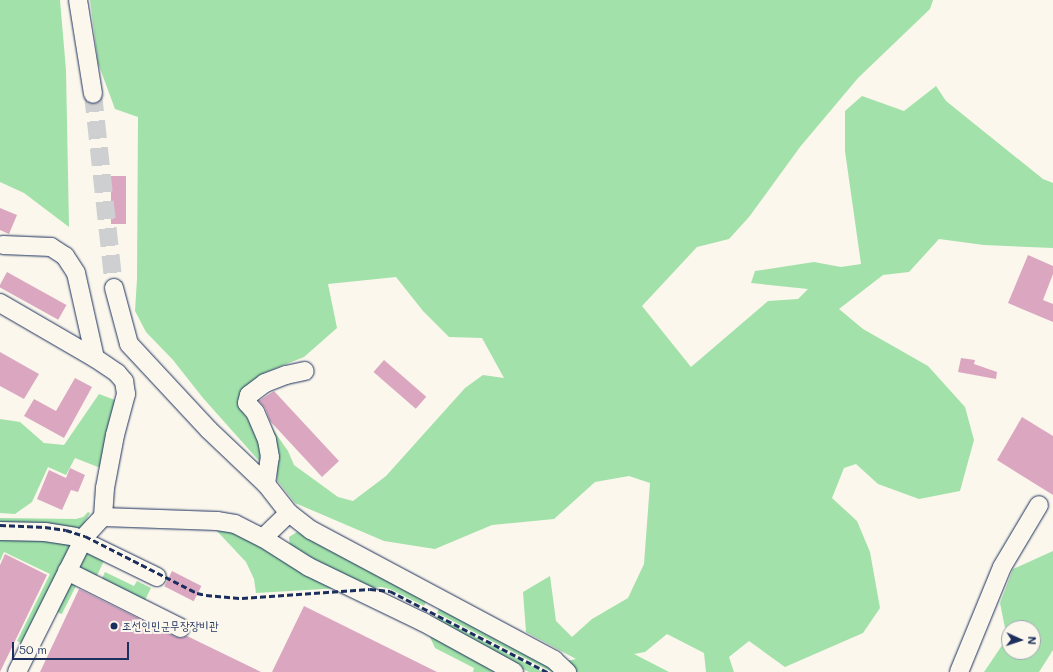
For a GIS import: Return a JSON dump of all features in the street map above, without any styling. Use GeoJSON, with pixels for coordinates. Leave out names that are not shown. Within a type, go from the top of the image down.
{"type":"FeatureCollection","features":[{"type":"Feature","properties":{"kind":"street"},"geometry":{"type":"LineString","coordinates":[[78,0],[92,94]]}},
{"type":"Feature","properties":{"kind":"street"},"geometry":{"type":"LineString","coordinates":[[3,245],[51,247],[65,256],[76,273],[95,358]]}},
{"type":"Feature","properties":{"kind":"street"},"geometry":{"type":"LineString","coordinates":[[114,288],[129,344],[209,430],[266,484],[288,514],[310,530],[554,660],[567,672]]}},
{"type":"Feature","properties":{"kind":"street"},"geometry":{"type":"LineString","coordinates":[[0,303],[95,358],[117,373],[124,381],[126,394],[115,435],[105,488],[103,517],[83,541],[17,672]]}},
{"type":"Feature","properties":{"kind":"street"},"geometry":{"type":"LineString","coordinates":[[266,484],[270,457],[267,440],[255,412],[247,403],[249,395],[265,383],[286,375],[305,371]]}},
{"type":"Feature","properties":{"kind":"street"},"geometry":{"type":"LineString","coordinates":[[959,672],[1002,567],[1039,505]]}},
{"type":"Feature","properties":{"kind":"street"},"geometry":{"type":"LineString","coordinates":[[262,538],[288,514]]}},
{"type":"Feature","properties":{"kind":"street"},"geometry":{"type":"LineString","coordinates":[[103,517],[217,521],[235,524],[262,538],[309,567],[423,622],[514,672]]}},
{"type":"Feature","properties":{"kind":"street"},"geometry":{"type":"LineString","coordinates":[[0,531],[45,532],[69,536],[83,541],[158,577]]}},
{"type":"Feature","properties":{"kind":"street"},"geometry":{"type":"LineString","coordinates":[[67,572],[181,628]]}},
{"type":"Feature","properties":{"kind":"street"},"geometry":{"type":"LineString","coordinates":[[423,622],[436,598]]}},
{"type":"Feature","properties":{"kind":"green space"},"geometry":{"type":"Polygon","coordinates":[[[0,0],[60,0],[66,70],[69,227],[24,193],[0,182],[0,0]]]}},
{"type":"Feature","properties":{"kind":"green space"},"geometry":{"type":"Polygon","coordinates":[[[90,0],[933,0],[930,9],[858,78],[800,147],[749,217],[729,239],[697,247],[642,306],[691,367],[768,301],[798,299],[808,289],[751,283],[755,271],[814,262],[841,267],[861,264],[845,151],[845,111],[862,96],[904,111],[936,86],[946,101],[1043,179],[1053,183],[1053,248],[984,245],[939,239],[909,272],[883,275],[839,309],[863,329],[928,366],[965,407],[974,440],[960,491],[919,499],[878,484],[856,464],[844,468],[832,498],[857,521],[870,552],[880,608],[863,633],[785,667],[749,641],[729,657],[734,672],[706,672],[704,653],[667,634],[645,652],[634,654],[669,672],[576,672],[567,661],[576,659],[526,632],[523,592],[550,576],[556,621],[572,637],[592,619],[628,598],[644,564],[650,483],[629,476],[595,482],[554,519],[492,525],[435,549],[384,541],[295,503],[277,480],[277,457],[269,424],[288,451],[294,465],[338,497],[353,501],[386,476],[465,388],[483,375],[504,378],[482,338],[449,337],[423,311],[396,277],[328,284],[337,328],[304,357],[264,373],[247,388],[243,412],[256,432],[263,459],[260,462],[203,398],[173,360],[146,332],[135,311],[137,279],[138,117],[115,109],[98,63],[90,0]]]}},
{"type":"Feature","properties":{"kind":"green space"},"geometry":{"type":"Polygon","coordinates":[[[99,394],[115,400],[103,469],[75,458],[66,475],[48,467],[32,502],[15,514],[0,513],[0,419],[20,422],[44,443],[64,445],[99,394]]]}},
{"type":"Feature","properties":{"kind":"green space"},"geometry":{"type":"Polygon","coordinates":[[[88,512],[90,513],[79,532],[0,523],[0,518],[76,519],[83,517],[88,512]]]}},
{"type":"Feature","properties":{"kind":"green space"},"geometry":{"type":"Polygon","coordinates":[[[216,530],[228,530],[340,588],[256,593],[254,579],[246,562],[216,530]]]}},
{"type":"Feature","properties":{"kind":"green space"},"geometry":{"type":"Polygon","coordinates":[[[297,532],[428,598],[424,606],[390,589],[381,587],[367,588],[290,547],[289,537],[297,532]]]}},
{"type":"Feature","properties":{"kind":"green space"},"geometry":{"type":"Polygon","coordinates":[[[0,536],[74,541],[24,644],[17,641],[50,574],[4,552],[0,561],[0,536]]]}},
{"type":"Feature","properties":{"kind":"green space"},"geometry":{"type":"Polygon","coordinates":[[[85,547],[106,557],[95,580],[74,571],[85,547]]]}},
{"type":"Feature","properties":{"kind":"green space"},"geometry":{"type":"Polygon","coordinates":[[[1053,551],[1053,650],[1039,672],[984,672],[1001,647],[1001,660],[1041,660],[1041,620],[1003,620],[1000,603],[1013,569],[1053,551]]]}},
{"type":"Feature","properties":{"kind":"green space"},"geometry":{"type":"Polygon","coordinates":[[[105,572],[134,586],[137,581],[151,588],[143,604],[100,583],[105,572]]]}},
{"type":"Feature","properties":{"kind":"green space"},"geometry":{"type":"Polygon","coordinates":[[[70,578],[78,582],[62,614],[54,610],[70,578]]]}},
{"type":"Feature","properties":{"kind":"green space"},"geometry":{"type":"Polygon","coordinates":[[[441,605],[562,672],[552,672],[437,613],[441,605]]]}},
{"type":"Feature","properties":{"kind":"green space"},"geometry":{"type":"Polygon","coordinates":[[[435,616],[543,672],[529,672],[441,626],[435,620],[435,616]]]}},
{"type":"Feature","properties":{"kind":"green space"},"geometry":{"type":"Polygon","coordinates":[[[429,635],[500,672],[473,672],[474,668],[435,648],[429,635]]]}},
{"type":"Feature","properties":{"kind":"building"},"geometry":{"type":"Polygon","coordinates":[[[111,176],[126,176],[126,224],[111,224],[111,176]]]}},
{"type":"Feature","properties":{"kind":"building"},"geometry":{"type":"Polygon","coordinates":[[[0,208],[17,215],[9,234],[0,230],[0,208]]]}},
{"type":"Feature","properties":{"kind":"building"},"geometry":{"type":"Polygon","coordinates":[[[1028,255],[1053,266],[1053,274],[1043,300],[1053,304],[1053,322],[1008,303],[1028,255]]]}},
{"type":"Feature","properties":{"kind":"building"},"geometry":{"type":"Polygon","coordinates":[[[7,272],[66,305],[58,320],[0,288],[0,285],[7,272]]]}},
{"type":"Feature","properties":{"kind":"building"},"geometry":{"type":"Polygon","coordinates":[[[0,352],[39,374],[24,399],[0,386],[0,352]]]}},
{"type":"Feature","properties":{"kind":"building"},"geometry":{"type":"Polygon","coordinates":[[[961,358],[975,360],[974,364],[997,372],[996,379],[958,372],[961,358]]]}},
{"type":"Feature","properties":{"kind":"building"},"geometry":{"type":"Polygon","coordinates":[[[384,360],[426,397],[416,409],[374,372],[384,360]]]}},
{"type":"Feature","properties":{"kind":"building"},"geometry":{"type":"Polygon","coordinates":[[[75,378],[92,387],[64,438],[24,416],[34,399],[56,411],[75,378]]]}},
{"type":"Feature","properties":{"kind":"building"},"geometry":{"type":"Polygon","coordinates":[[[274,391],[339,461],[322,477],[270,421],[265,408],[259,401],[274,391]]]}},
{"type":"Feature","properties":{"kind":"building"},"geometry":{"type":"Polygon","coordinates":[[[1022,417],[1053,436],[1053,495],[997,460],[1022,417]]]}},
{"type":"Feature","properties":{"kind":"building"},"geometry":{"type":"Polygon","coordinates":[[[70,468],[85,475],[78,492],[71,490],[62,510],[37,499],[49,470],[66,478],[70,468]]]}},
{"type":"Feature","properties":{"kind":"building"},"geometry":{"type":"Polygon","coordinates":[[[5,554],[47,575],[0,672],[0,565],[5,554]]]}},
{"type":"Feature","properties":{"kind":"building"},"geometry":{"type":"Polygon","coordinates":[[[172,571],[201,586],[194,601],[164,586],[172,571]]]}},
{"type":"Feature","properties":{"kind":"building","name":"조선인민군무장장비관"},"geometry":{"type":"Polygon","coordinates":[[[79,589],[176,637],[182,638],[187,636],[261,672],[40,672],[79,589]]]}},
{"type":"Feature","properties":{"kind":"building"},"geometry":{"type":"Polygon","coordinates":[[[304,606],[437,672],[272,672],[304,606]]]}},
{"type":"Feature","properties":{"kind":"tunnel"},"geometry":{"type":"LineString","coordinates":[[93,94],[114,288]]}},
{"type":"Feature","properties":{"kind":"railway"},"geometry":{"type":"LineString","coordinates":[[0,525],[45,527],[66,530],[85,536],[197,593],[206,595],[242,598],[370,589],[390,591],[547,672]]}},
{"type":"Feature","properties":{"kind":"place","name":"조선인민군무장장비관"},"geometry":{"type":"Point","coordinates":[114,626]}}]}
